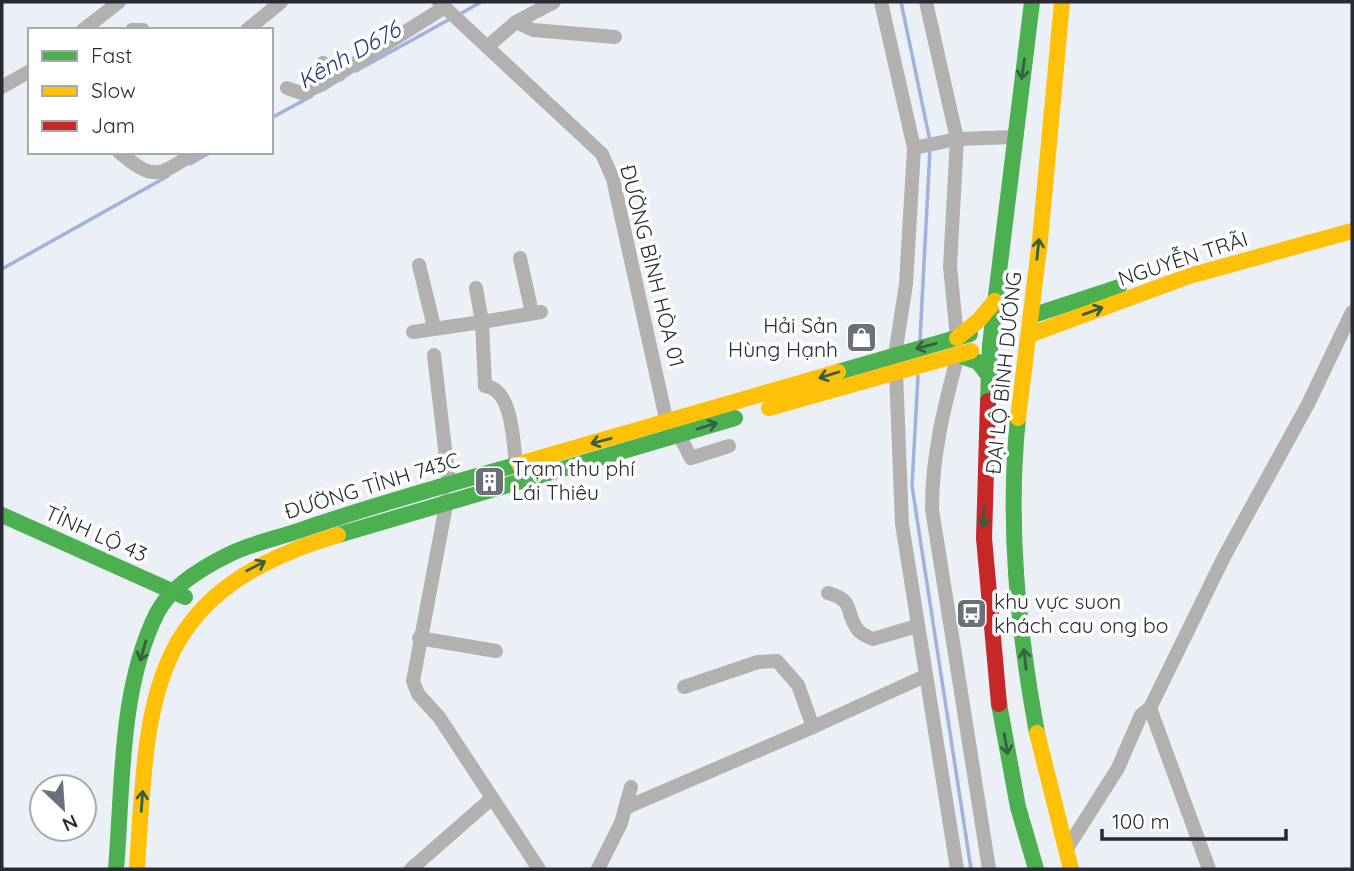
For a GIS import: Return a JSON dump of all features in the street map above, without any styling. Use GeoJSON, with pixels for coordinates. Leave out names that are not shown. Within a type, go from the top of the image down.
{"type":"FeatureCollection","features":[{"type":"Feature","properties":{"kind":"main road","name":"ĐẠI LỘ BÌNH DƯƠNG"},"geometry":{"type":"LineString","coordinates":[[1010,331],[995,300],[1032,2]]}},
{"type":"Feature","properties":{"kind":"main road","name":"ĐẠI LỘ BÌNH DƯƠNG"},"geometry":{"type":"LineString","coordinates":[[1062,2],[1010,331],[1017,570],[1030,704],[1048,796],[1071,869]]}},
{"type":"Feature","properties":{"kind":"main road","name":"NGUYỄN TRÃI"},"geometry":{"type":"LineString","coordinates":[[1010,331],[1226,252],[1352,217]]}},
{"type":"Feature","properties":{"kind":"main road","name":"NGUYỄN TRÃI"},"geometry":{"type":"LineString","coordinates":[[1010,331],[1189,276],[1352,231]]}},
{"type":"Feature","properties":{"kind":"main road"},"geometry":{"type":"LineString","coordinates":[[957,338],[979,320],[995,300]]}},
{"type":"Feature","properties":{"kind":"main road","name":"ĐẠI LỘ BÌNH DƯƠNG"},"geometry":{"type":"LineString","coordinates":[[1010,331],[989,376],[984,538],[996,689],[1018,807],[1036,869]]}},
{"type":"Feature","properties":{"kind":"main road","name":"ĐƯỜNG TỈNH 743C"},"geometry":{"type":"LineString","coordinates":[[116,869],[128,720],[142,649],[158,611],[174,591],[198,572],[232,553],[449,483],[516,464],[672,432],[895,355],[957,338],[1010,331]]}},
{"type":"Feature","properties":{"kind":"main road","name":"ĐƯỜNG TỈNH 743C"},"geometry":{"type":"LineString","coordinates":[[137,869],[147,724],[167,663],[202,607],[230,581],[256,565],[321,540],[672,432],[958,355],[1010,331]]}},
{"type":"Feature","properties":{"kind":"main road"},"geometry":{"type":"LineString","coordinates":[[958,355],[978,362],[989,376]]}},
{"type":"Feature","properties":{"kind":"main road","name":"TỈNH LỘ 43"},"geometry":{"type":"LineString","coordinates":[[2,516],[174,591],[202,607]]}},
{"type":"Feature","properties":{"kind":"street"},"geometry":{"type":"LineString","coordinates":[[91,28],[119,2]]}},
{"type":"Feature","properties":{"kind":"street"},"geometry":{"type":"LineString","coordinates":[[249,28],[281,2]]}},
{"type":"Feature","properties":{"kind":"street"},"geometry":{"type":"LineString","coordinates":[[483,43],[554,2]]}},
{"type":"Feature","properties":{"kind":"street"},"geometry":{"type":"LineString","coordinates":[[881,2],[915,148],[906,284],[895,355]]}},
{"type":"Feature","properties":{"kind":"street"},"geometry":{"type":"LineString","coordinates":[[926,2],[957,139],[950,266],[957,338]]}},
{"type":"Feature","properties":{"kind":"street"},"geometry":{"type":"LineString","coordinates":[[287,88],[301,93],[339,75],[446,8]]}},
{"type":"Feature","properties":{"kind":"street","name":"ĐƯỜNG BÌNH HÒA 01"},"geometry":{"type":"LineString","coordinates":[[446,8],[602,154],[613,179],[672,432]]}},
{"type":"Feature","properties":{"kind":"street"},"geometry":{"type":"LineString","coordinates":[[516,22],[534,30],[615,37]]}},
{"type":"Feature","properties":{"kind":"street"},"geometry":{"type":"LineString","coordinates":[[323,63],[339,75]]}},
{"type":"Feature","properties":{"kind":"street"},"geometry":{"type":"LineString","coordinates":[[2,87],[28,75]]}},
{"type":"Feature","properties":{"kind":"street"},"geometry":{"type":"LineString","coordinates":[[915,148],[957,139],[1014,137]]}},
{"type":"Feature","properties":{"kind":"street"},"geometry":{"type":"LineString","coordinates":[[121,154],[143,172],[153,174],[192,154]]}},
{"type":"Feature","properties":{"kind":"street"},"geometry":{"type":"LineString","coordinates":[[413,332],[536,313],[520,258]]}},
{"type":"Feature","properties":{"kind":"street"},"geometry":{"type":"LineString","coordinates":[[419,265],[435,327]]}},
{"type":"Feature","properties":{"kind":"street"},"geometry":{"type":"LineString","coordinates":[[476,288],[482,322],[485,386],[494,388],[503,398],[516,464]]}},
{"type":"Feature","properties":{"kind":"street"},"geometry":{"type":"LineString","coordinates":[[1065,851],[1118,768],[1141,715],[1150,708],[1224,557],[1308,404],[1352,312]]}},
{"type":"Feature","properties":{"kind":"street"},"geometry":{"type":"LineString","coordinates":[[434,355],[449,483]]}},
{"type":"Feature","properties":{"kind":"street"},"geometry":{"type":"LineString","coordinates":[[958,355],[937,431],[932,471],[932,509],[989,869]]}},
{"type":"Feature","properties":{"kind":"street"},"geometry":{"type":"LineString","coordinates":[[896,372],[902,524],[957,869]]}},
{"type":"Feature","properties":{"kind":"street"},"geometry":{"type":"LineString","coordinates":[[672,432],[691,458],[729,446]]}},
{"type":"Feature","properties":{"kind":"street"},"geometry":{"type":"LineString","coordinates":[[447,500],[413,681],[418,694],[439,717],[539,869]]}},
{"type":"Feature","properties":{"kind":"street"},"geometry":{"type":"LineString","coordinates":[[828,593],[841,597],[849,606],[858,631],[873,639],[917,626]]}},
{"type":"Feature","properties":{"kind":"street"},"geometry":{"type":"LineString","coordinates":[[419,638],[495,651]]}},
{"type":"Feature","properties":{"kind":"street"},"geometry":{"type":"LineString","coordinates":[[684,687],[758,662],[777,661],[798,685],[813,727]]}},
{"type":"Feature","properties":{"kind":"street"},"geometry":{"type":"LineString","coordinates":[[625,808],[925,676]]}},
{"type":"Feature","properties":{"kind":"street"},"geometry":{"type":"LineString","coordinates":[[1150,708],[1209,869]]}},
{"type":"Feature","properties":{"kind":"street"},"geometry":{"type":"LineString","coordinates":[[598,869],[607,855],[631,787]]}},
{"type":"Feature","properties":{"kind":"street"},"geometry":{"type":"LineString","coordinates":[[411,869],[491,799]]}},
{"type":"Feature","properties":{"kind":"waterway","name":"Kênh D676"},"geometry":{"type":"LineString","coordinates":[[460,14],[481,2]]}},
{"type":"Feature","properties":{"kind":"waterway"},"geometry":{"type":"LineString","coordinates":[[901,2],[930,141]]}},
{"type":"Feature","properties":{"kind":"waterway","name":"Kênh D676"},"geometry":{"type":"LineString","coordinates":[[356,71],[450,19]]}},
{"type":"Feature","properties":{"kind":"waterway","name":"Kênh D676"},"geometry":{"type":"LineString","coordinates":[[273,117],[312,96]]}},
{"type":"Feature","properties":{"kind":"waterway"},"geometry":{"type":"LineString","coordinates":[[920,340],[930,148]]}},
{"type":"Feature","properties":{"kind":"waterway","name":"Kênh D676"},"geometry":{"type":"LineString","coordinates":[[190,164],[208,154]]}},
{"type":"Feature","properties":{"kind":"waterway","name":"Kênh D676"},"geometry":{"type":"LineString","coordinates":[[2,269],[168,176]]}},
{"type":"Feature","properties":{"kind":"waterway"},"geometry":{"type":"LineString","coordinates":[[918,376],[912,486],[971,869]]}},
{"type":"Feature","properties":{"kind":"traffic: fast"},"geometry":{"type":"LineString","coordinates":[[988,401],[990,345],[1032,2]]}},
{"type":"Feature","properties":{"kind":"traffic: fast"},"geometry":{"type":"LineString","coordinates":[[1031,316],[1119,287]]}},
{"type":"Feature","properties":{"kind":"traffic: fast"},"geometry":{"type":"LineString","coordinates":[[838,372],[970,334]]}},
{"type":"Feature","properties":{"kind":"traffic: fast"},"geometry":{"type":"LineString","coordinates":[[958,355],[978,362],[989,376]]}},
{"type":"Feature","properties":{"kind":"traffic: fast"},"geometry":{"type":"LineString","coordinates":[[338,535],[735,418]]}},
{"type":"Feature","properties":{"kind":"traffic: fast"},"geometry":{"type":"LineString","coordinates":[[1018,418],[1014,497],[1016,576],[1024,655],[1037,733]]}},
{"type":"Feature","properties":{"kind":"traffic: fast"},"geometry":{"type":"LineString","coordinates":[[116,869],[129,706],[145,642],[157,613],[171,594],[199,571],[247,547],[519,464]]}},
{"type":"Feature","properties":{"kind":"traffic: fast"},"geometry":{"type":"LineString","coordinates":[[2,515],[185,597]]}},
{"type":"Feature","properties":{"kind":"traffic: fast"},"geometry":{"type":"LineString","coordinates":[[999,704],[1018,807],[1036,869]]}},
{"type":"Feature","properties":{"kind":"traffic: slow"},"geometry":{"type":"LineString","coordinates":[[1018,418],[1040,240],[1062,2]]}},
{"type":"Feature","properties":{"kind":"traffic: slow"},"geometry":{"type":"LineString","coordinates":[[1029,335],[1189,276],[1352,231]]}},
{"type":"Feature","properties":{"kind":"traffic: slow"},"geometry":{"type":"LineString","coordinates":[[957,338],[979,320],[995,301]]}},
{"type":"Feature","properties":{"kind":"traffic: slow"},"geometry":{"type":"LineString","coordinates":[[769,408],[971,351]]}},
{"type":"Feature","properties":{"kind":"traffic: slow"},"geometry":{"type":"LineString","coordinates":[[519,464],[838,372]]}},
{"type":"Feature","properties":{"kind":"traffic: slow"},"geometry":{"type":"LineString","coordinates":[[137,869],[146,751],[155,702],[170,658],[193,620],[227,587],[275,559],[338,535]]}},
{"type":"Feature","properties":{"kind":"traffic: slow"},"geometry":{"type":"LineString","coordinates":[[1037,733],[1071,869]]}},
{"type":"Feature","properties":{"kind":"traffic: jam"},"geometry":{"type":"LineString","coordinates":[[988,401],[984,538],[999,704]]}},
{"type":"Feature","properties":{"kind":"place","name":"Hải Sản Hùng Hạnh"},"geometry":{"type":"Point","coordinates":[861,338]}},
{"type":"Feature","properties":{"kind":"place","name":"Trạm thu phí Lái Thiêu"},"geometry":{"type":"Point","coordinates":[489,481]}},
{"type":"Feature","properties":{"kind":"place","name":"khu vực suon khách cau ong bo"},"geometry":{"type":"Point","coordinates":[971,614]}}]}
